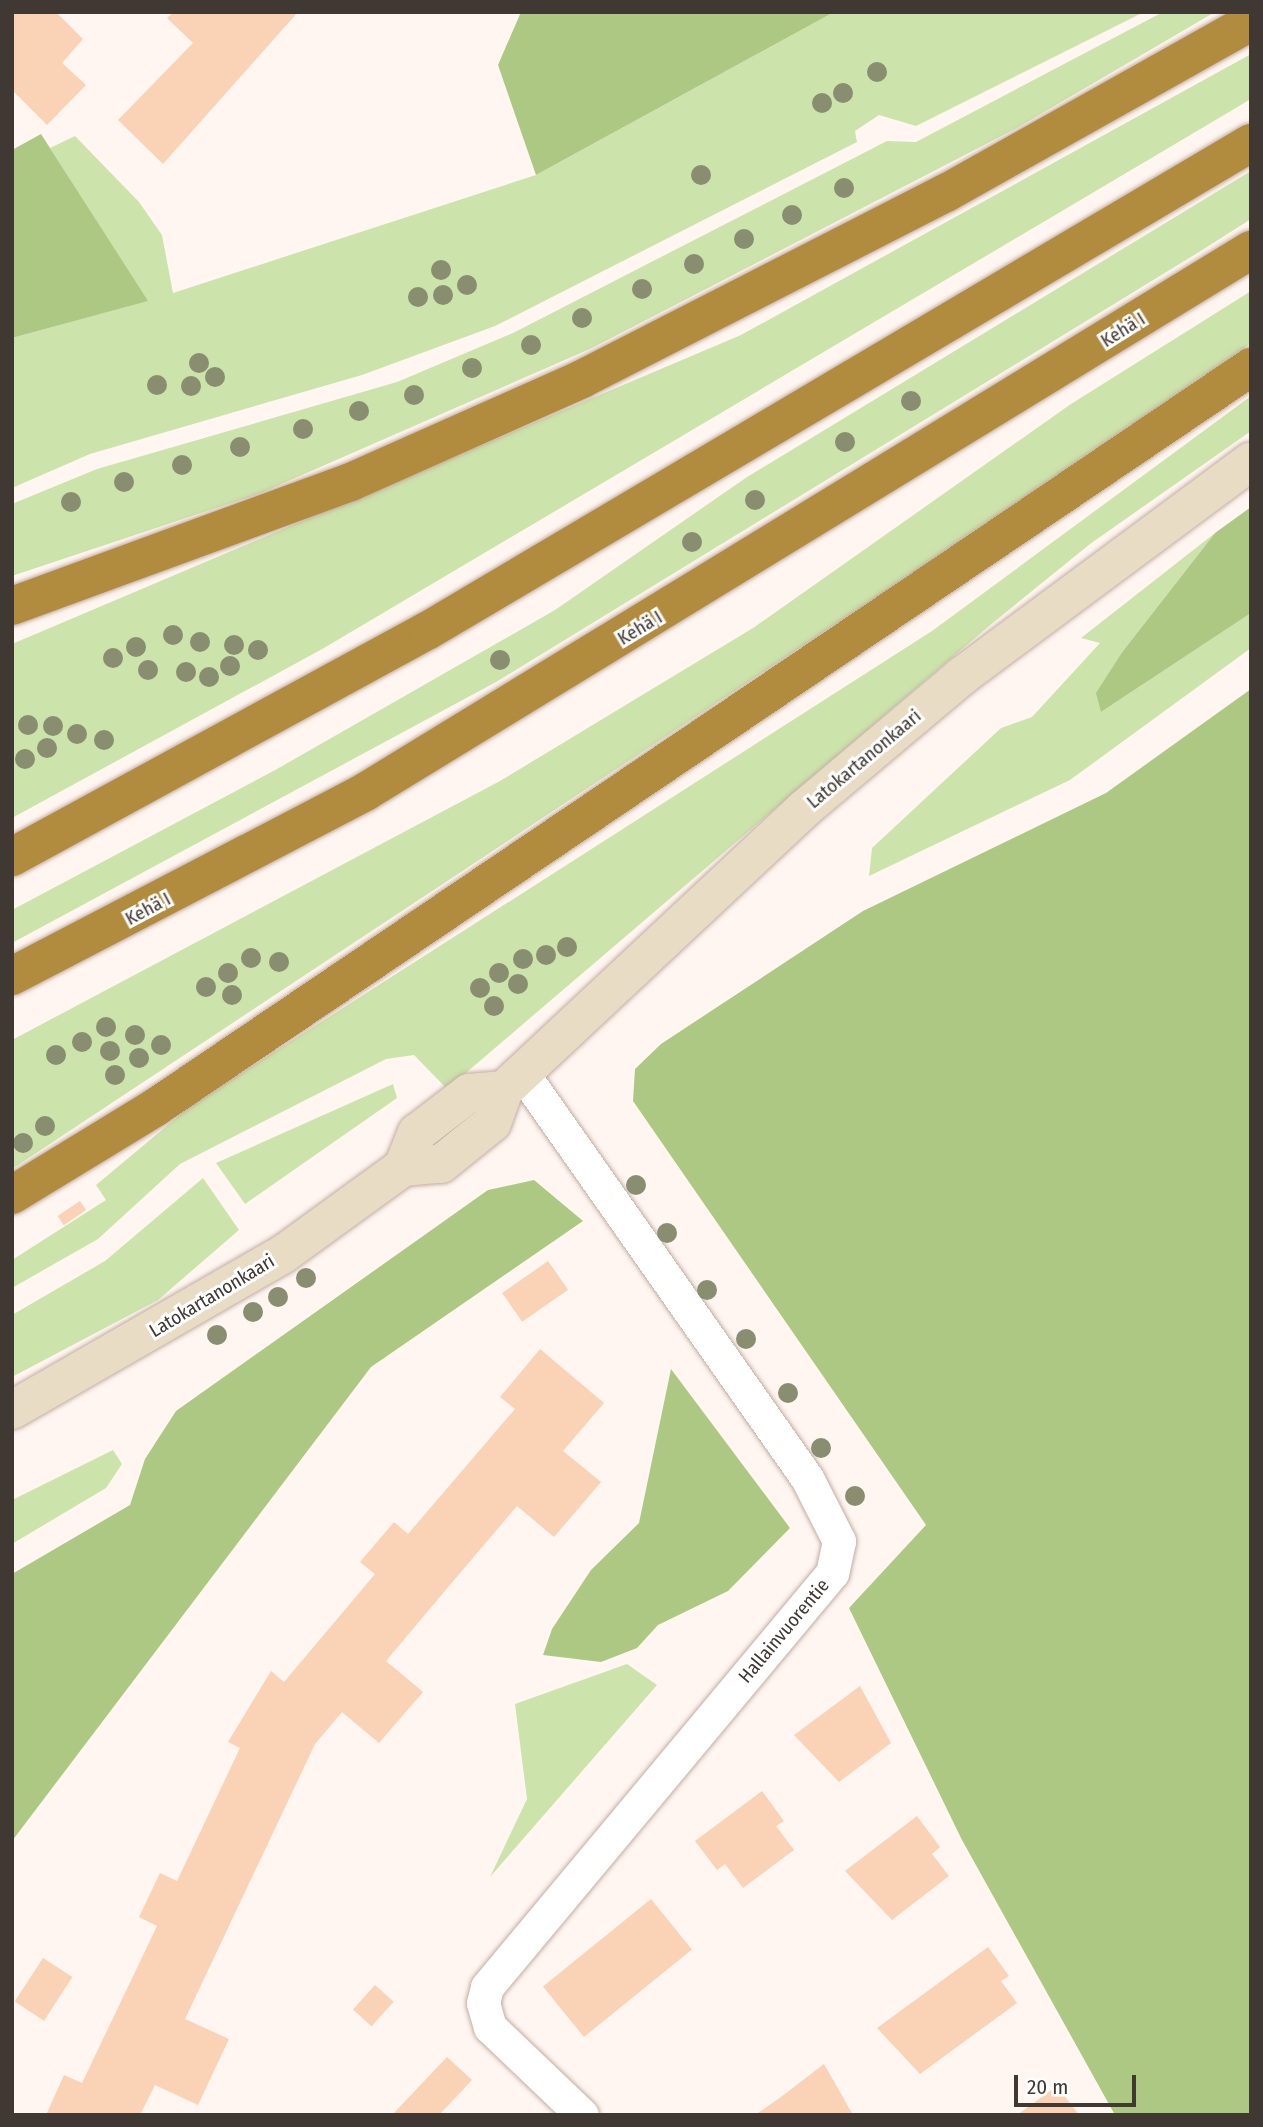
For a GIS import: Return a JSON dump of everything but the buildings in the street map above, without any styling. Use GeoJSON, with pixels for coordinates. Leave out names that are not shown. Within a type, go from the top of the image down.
{"type":"FeatureCollection","features":[{"type":"Feature","properties":{"kind":"highway"},"geometry":{"type":"LineString","coordinates":[[12,606],[351,482],[582,379],[946,193],[1251,22]]}},
{"type":"Feature","properties":{"kind":"highway"},"geometry":{"type":"LineString","coordinates":[[12,857],[427,631],[1251,143]]}},
{"type":"Feature","properties":{"kind":"highway","name":"Kehä I"},"geometry":{"type":"LineString","coordinates":[[12,976],[365,792],[1251,250]]}},
{"type":"Feature","properties":{"kind":"highway"},"geometry":{"type":"LineString","coordinates":[[12,1195],[156,1107],[1251,367]]}},
{"type":"Feature","properties":{"kind":"street","name":"Latokartanonkaari"},"geometry":{"type":"LineString","coordinates":[[12,1410],[282,1255],[403,1167],[441,1164],[492,1123],[513,1082],[804,809],[951,685],[1251,461]]}},
{"type":"Feature","properties":{"kind":"street","name":"Hallainvuorentie"},"geometry":{"type":"LineString","coordinates":[[513,1082],[807,1478],[839,1541],[832,1573],[487,1987],[483,2003],[490,2027],[582,2115]]}},
{"type":"Feature","properties":{"kind":"green space"},"geometry":{"type":"Polygon","coordinates":[[[521,12],[834,12],[536,175],[498,65],[521,12]]]}},
{"type":"Feature","properties":{"kind":"green space"},"geometry":{"type":"Polygon","coordinates":[[[834,12],[1144,12],[916,126],[879,115],[855,131],[857,142],[495,326],[362,375],[90,454],[12,488],[12,338],[147,301],[50,148],[75,136],[139,202],[162,235],[173,293],[536,175],[834,12]]]}},
{"type":"Feature","properties":{"kind":"green space"},"geometry":{"type":"Polygon","coordinates":[[[1163,12],[1215,12],[1015,129],[592,348],[261,493],[12,576],[12,504],[97,469],[397,382],[513,333],[887,141],[916,142],[1163,12]]]}},
{"type":"Feature","properties":{"kind":"green space"},"geometry":{"type":"Polygon","coordinates":[[[1251,54],[1251,99],[324,648],[12,818],[12,644],[741,335],[1251,54]]]}},
{"type":"Feature","properties":{"kind":"green space"},"geometry":{"type":"Polygon","coordinates":[[[41,134],[148,301],[12,338],[12,150],[41,134]]]}},
{"type":"Feature","properties":{"kind":"green space"},"geometry":{"type":"Polygon","coordinates":[[[1251,171],[1251,219],[1199,252],[496,682],[12,943],[12,910],[277,769],[555,610],[747,477],[1251,171]]]}},
{"type":"Feature","properties":{"kind":"green space"},"geometry":{"type":"Polygon","coordinates":[[[1251,291],[1251,343],[1165,406],[12,1169],[12,1040],[500,781],[753,628],[1071,404],[1251,291]]]}},
{"type":"Feature","properties":{"kind":"green space"},"geometry":{"type":"Polygon","coordinates":[[[1251,396],[1251,431],[1090,544],[989,626],[447,1089],[414,1055],[386,1059],[180,1164],[98,1239],[12,1288],[12,1260],[106,1200],[96,1185],[193,1104],[932,631],[1251,396]]]}},
{"type":"Feature","properties":{"kind":"green space"},"geometry":{"type":"Polygon","coordinates":[[[1251,507],[1251,613],[1101,712],[1096,693],[1123,651],[1215,533],[1251,507]]]}},
{"type":"Feature","properties":{"kind":"green space"},"geometry":{"type":"Polygon","coordinates":[[[1215,533],[1123,651],[1101,712],[1251,613],[1251,648],[1070,780],[869,876],[872,848],[1001,728],[1032,717],[1100,643],[1081,638],[1215,533]]]}},
{"type":"Feature","properties":{"kind":"green space"},"geometry":{"type":"Polygon","coordinates":[[[1251,689],[1251,2115],[1115,2115],[962,1840],[849,1608],[926,1525],[633,1101],[635,1069],[661,1044],[863,911],[1106,793],[1251,689]]]}},
{"type":"Feature","properties":{"kind":"green space"},"geometry":{"type":"Polygon","coordinates":[[[393,1084],[397,1098],[245,1204],[216,1163],[393,1084]]]}},
{"type":"Feature","properties":{"kind":"green space"},"geometry":{"type":"Polygon","coordinates":[[[203,1178],[239,1230],[158,1300],[12,1377],[12,1315],[105,1261],[203,1178]]]}},
{"type":"Feature","properties":{"kind":"green space"},"geometry":{"type":"Polygon","coordinates":[[[534,1180],[583,1221],[371,1367],[12,1841],[12,1574],[130,1505],[145,1459],[176,1411],[488,1190],[534,1180]]]}},
{"type":"Feature","properties":{"kind":"green space"},"geometry":{"type":"Polygon","coordinates":[[[671,1369],[790,1528],[728,1591],[658,1625],[637,1648],[601,1662],[543,1655],[552,1629],[591,1570],[639,1523],[671,1369]]]}},
{"type":"Feature","properties":{"kind":"green space"},"geometry":{"type":"Polygon","coordinates":[[[113,1450],[122,1464],[106,1488],[12,1544],[12,1500],[113,1450]]]}},
{"type":"Feature","properties":{"kind":"green space"},"geometry":{"type":"Polygon","coordinates":[[[627,1664],[657,1685],[490,1877],[527,1799],[515,1704],[627,1664]]]}}]}
